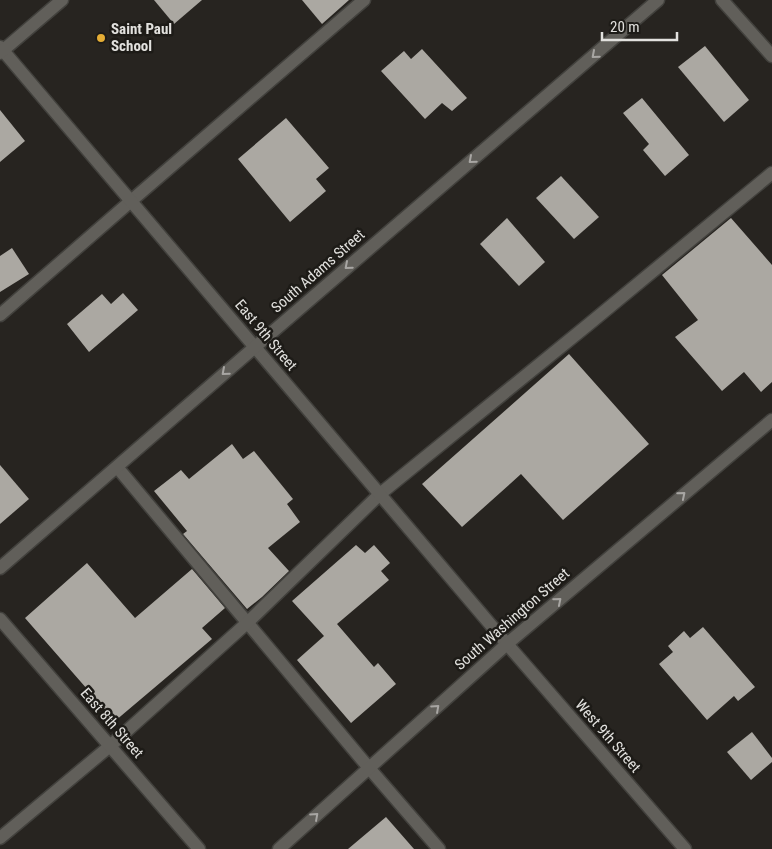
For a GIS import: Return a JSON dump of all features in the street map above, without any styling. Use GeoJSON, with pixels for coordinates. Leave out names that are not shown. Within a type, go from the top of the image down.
{"type":"FeatureCollection","features":[{"type":"Feature","properties":{"kind":"street"},"geometry":{"type":"LineString","coordinates":[[1,50],[62,0]]}},
{"type":"Feature","properties":{"kind":"street"},"geometry":{"type":"LineString","coordinates":[[0,315],[364,0]]}},
{"type":"Feature","properties":{"kind":"street","name":"South Adams Street"},"geometry":{"type":"LineString","coordinates":[[0,568],[658,0]]}},
{"type":"Feature","properties":{"kind":"street"},"geometry":{"type":"LineString","coordinates":[[722,0],[772,56]]}},
{"type":"Feature","properties":{"kind":"street","name":"East 9th Street"},"geometry":{"type":"LineString","coordinates":[[1,50],[507,644]]}},
{"type":"Feature","properties":{"kind":"street"},"geometry":{"type":"LineString","coordinates":[[0,838],[110,746],[247,623],[380,494],[772,173]]}},
{"type":"Feature","properties":{"kind":"street","name":"South Washington Street"},"geometry":{"type":"LineString","coordinates":[[279,849],[507,644],[772,420]]}},
{"type":"Feature","properties":{"kind":"street"},"geometry":{"type":"LineString","coordinates":[[117,467],[439,849]]}},
{"type":"Feature","properties":{"kind":"street","name":"East 8th Street"},"geometry":{"type":"LineString","coordinates":[[0,619],[198,849]]}},
{"type":"Feature","properties":{"kind":"street","name":"West 9th Street"},"geometry":{"type":"LineString","coordinates":[[507,644],[685,849]]}},
{"type":"Feature","properties":{"kind":"building"},"geometry":{"type":"Polygon","coordinates":[[[154,0],[202,0],[174,24],[154,0]]]}},
{"type":"Feature","properties":{"kind":"building"},"geometry":{"type":"Polygon","coordinates":[[[302,0],[349,0],[322,24],[302,0]]]}},
{"type":"Feature","properties":{"kind":"building"},"geometry":{"type":"Polygon","coordinates":[[[705,46],[749,100],[724,122],[678,67],[705,46]]]}},
{"type":"Feature","properties":{"kind":"building"},"geometry":{"type":"Polygon","coordinates":[[[422,49],[467,98],[452,111],[442,103],[425,119],[381,71],[404,51],[411,59],[422,49]]]}},
{"type":"Feature","properties":{"kind":"building"},"geometry":{"type":"Polygon","coordinates":[[[642,98],[689,155],[665,176],[643,150],[649,144],[623,113],[642,98]]]}},
{"type":"Feature","properties":{"kind":"building"},"geometry":{"type":"Polygon","coordinates":[[[0,110],[25,141],[0,162],[0,110]]]}},
{"type":"Feature","properties":{"kind":"building"},"geometry":{"type":"Polygon","coordinates":[[[286,118],[329,168],[316,179],[326,191],[290,222],[238,159],[286,118]]]}},
{"type":"Feature","properties":{"kind":"building"},"geometry":{"type":"Polygon","coordinates":[[[561,176],[599,217],[574,239],[536,198],[561,176]]]}},
{"type":"Feature","properties":{"kind":"building"},"geometry":{"type":"Polygon","coordinates":[[[507,218],[545,262],[519,286],[480,244],[507,218]]]}},
{"type":"Feature","properties":{"kind":"building"},"geometry":{"type":"Polygon","coordinates":[[[731,218],[772,265],[772,382],[761,392],[744,372],[722,391],[675,337],[698,320],[662,275],[731,218]]]}},
{"type":"Feature","properties":{"kind":"building"},"geometry":{"type":"Polygon","coordinates":[[[12,248],[29,274],[0,292],[0,256],[12,248]]]}},
{"type":"Feature","properties":{"kind":"building"},"geometry":{"type":"Polygon","coordinates":[[[123,293],[138,310],[89,352],[67,324],[102,294],[111,304],[123,293]]]}},
{"type":"Feature","properties":{"kind":"building"},"geometry":{"type":"Polygon","coordinates":[[[569,354],[649,444],[563,520],[521,474],[462,527],[422,484],[569,354]]]}},
{"type":"Feature","properties":{"kind":"building"},"geometry":{"type":"Polygon","coordinates":[[[232,444],[243,459],[254,451],[293,499],[287,504],[300,522],[268,548],[289,571],[247,609],[183,534],[187,531],[154,491],[181,470],[189,479],[232,444]]]}},
{"type":"Feature","properties":{"kind":"building"},"geometry":{"type":"Polygon","coordinates":[[[0,465],[29,499],[0,524],[0,465]]]}},
{"type":"Feature","properties":{"kind":"building"},"geometry":{"type":"Polygon","coordinates":[[[356,545],[365,553],[374,545],[390,563],[381,571],[389,580],[337,624],[374,667],[378,663],[396,684],[351,723],[297,660],[324,636],[292,601],[356,545]]]}},
{"type":"Feature","properties":{"kind":"building"},"geometry":{"type":"Polygon","coordinates":[[[87,563],[135,618],[192,569],[225,608],[202,628],[212,639],[115,721],[25,618],[87,563]]]}},
{"type":"Feature","properties":{"kind":"building"},"geometry":{"type":"Polygon","coordinates":[[[703,627],[755,687],[738,701],[734,696],[707,720],[659,664],[673,652],[668,646],[684,631],[690,638],[703,627]]]}},
{"type":"Feature","properties":{"kind":"building"},"geometry":{"type":"Polygon","coordinates":[[[752,732],[772,758],[772,762],[751,780],[727,752],[752,732]]]}},
{"type":"Feature","properties":{"kind":"building"},"geometry":{"type":"Polygon","coordinates":[[[386,817],[414,849],[348,849],[386,817]]]}},
{"type":"Feature","properties":{"kind":"place","name":"Saint Paul School"},"geometry":{"type":"Point","coordinates":[101,38]}}]}
